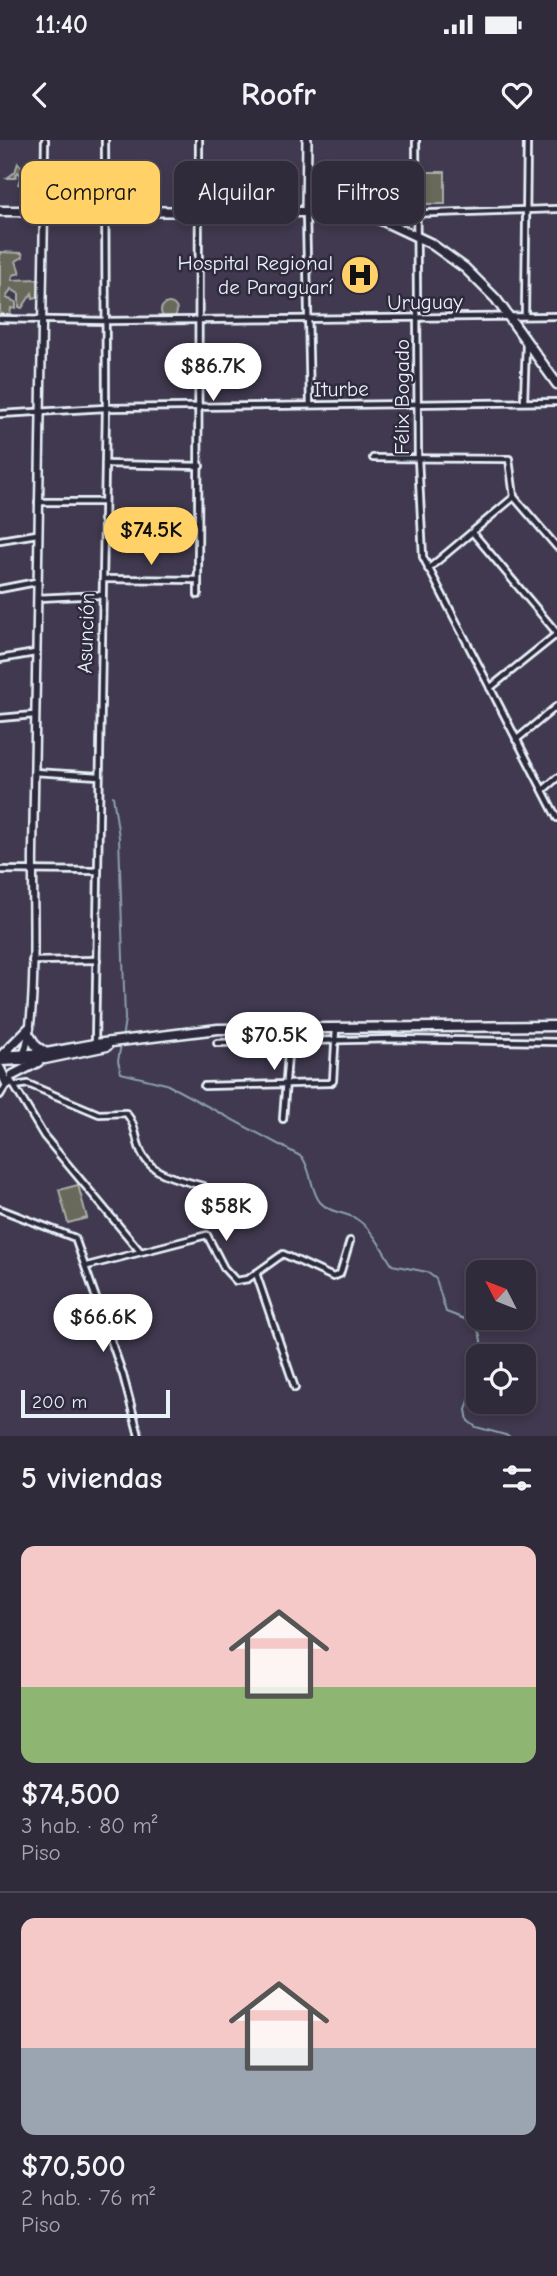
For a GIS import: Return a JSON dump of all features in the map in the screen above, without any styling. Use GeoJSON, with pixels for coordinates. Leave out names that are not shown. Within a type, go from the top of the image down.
{"type":"FeatureCollection","features":[{"type":"Feature","properties":{"kind":"highway"},"geometry":{"type":"LineString","coordinates":[[0,211],[21,211]]}},
{"type":"Feature","properties":{"kind":"highway"},"geometry":{"type":"LineString","coordinates":[[298,212],[312,212]]}},
{"type":"Feature","properties":{"kind":"highway"},"geometry":{"type":"LineString","coordinates":[[385,224],[415,235],[465,268],[509,316],[557,384]]}},
{"type":"Feature","properties":{"kind":"highway"},"geometry":{"type":"LineString","coordinates":[[0,1069],[11,1081],[46,1056],[95,1044],[234,1029],[557,1026]]}},
{"type":"Feature","properties":{"kind":"highway"},"geometry":{"type":"LineString","coordinates":[[1,1057],[29,1032],[36,1046],[46,1056]]}},
{"type":"Feature","properties":{"kind":"highway"},"geometry":{"type":"LineString","coordinates":[[1,1057],[94,1051],[110,1044]]}},
{"type":"Feature","properties":{"kind":"main road"},"geometry":{"type":"LineString","coordinates":[[306,212],[307,140]]}},
{"type":"Feature","properties":{"kind":"street"},"geometry":{"type":"LineString","coordinates":[[45,140],[45,161]]}},
{"type":"Feature","properties":{"kind":"street","name":"Asunción"},"geometry":{"type":"LineString","coordinates":[[106,140],[106,161]]}},
{"type":"Feature","properties":{"kind":"street"},"geometry":{"type":"LineString","coordinates":[[199,140],[199,161]]}},
{"type":"Feature","properties":{"kind":"street","name":"Félix Bogado"},"geometry":{"type":"LineString","coordinates":[[416,140],[416,161]]}},
{"type":"Feature","properties":{"kind":"street"},"geometry":{"type":"LineString","coordinates":[[525,315],[527,140]]}},
{"type":"Feature","properties":{"kind":"street"},"geometry":{"type":"LineString","coordinates":[[424,212],[557,209]]}},
{"type":"Feature","properties":{"kind":"street"},"geometry":{"type":"LineString","coordinates":[[306,212],[310,405]]}},
{"type":"Feature","properties":{"kind":"street"},"geometry":{"type":"LineString","coordinates":[[0,1095],[11,1081],[23,1057],[29,1032],[44,224]]}},
{"type":"Feature","properties":{"kind":"street","name":"Asunción"},"geometry":{"type":"LineString","coordinates":[[95,1044],[106,408],[106,224]]}},
{"type":"Feature","properties":{"kind":"street"},"geometry":{"type":"LineString","coordinates":[[198,224],[201,406],[198,595]]}},
{"type":"Feature","properties":{"kind":"street","name":"Félix Bogado"},"geometry":{"type":"LineString","coordinates":[[415,224],[420,545],[428,569],[557,818]]}},
{"type":"Feature","properties":{"kind":"street","name":"Uruguay"},"geometry":{"type":"LineString","coordinates":[[0,319],[310,320],[557,316]]}},
{"type":"Feature","properties":{"kind":"street"},"geometry":{"type":"LineString","coordinates":[[524,401],[526,339]]}},
{"type":"Feature","properties":{"kind":"street","name":"Iturbe"},"geometry":{"type":"LineString","coordinates":[[0,414],[40,409],[557,402]]}},
{"type":"Feature","properties":{"kind":"street"},"geometry":{"type":"LineString","coordinates":[[373,458],[509,458],[514,497],[557,547]]}},
{"type":"Feature","properties":{"kind":"street"},"geometry":{"type":"LineString","coordinates":[[105,464],[200,466]]}},
{"type":"Feature","properties":{"kind":"street"},"geometry":{"type":"LineString","coordinates":[[428,569],[514,497]]}},
{"type":"Feature","properties":{"kind":"street"},"geometry":{"type":"LineString","coordinates":[[38,502],[104,502]]}},
{"type":"Feature","properties":{"kind":"street"},"geometry":{"type":"LineString","coordinates":[[103,520],[198,523]]}},
{"type":"Feature","properties":{"kind":"street"},"geometry":{"type":"LineString","coordinates":[[473,533],[557,633],[490,688]]}},
{"type":"Feature","properties":{"kind":"street"},"geometry":{"type":"LineString","coordinates":[[0,540],[37,534]]}},
{"type":"Feature","properties":{"kind":"street"},"geometry":{"type":"LineString","coordinates":[[103,579],[198,580]]}},
{"type":"Feature","properties":{"kind":"street"},"geometry":{"type":"LineString","coordinates":[[0,589],[36,582]]}},
{"type":"Feature","properties":{"kind":"street"},"geometry":{"type":"LineString","coordinates":[[36,598],[101,595]]}},
{"type":"Feature","properties":{"kind":"street"},"geometry":{"type":"LineString","coordinates":[[0,659],[35,653]]}},
{"type":"Feature","properties":{"kind":"street"},"geometry":{"type":"LineString","coordinates":[[516,740],[557,706]]}},
{"type":"Feature","properties":{"kind":"street"},"geometry":{"type":"LineString","coordinates":[[0,718],[33,715]]}},
{"type":"Feature","properties":{"kind":"street"},"geometry":{"type":"LineString","coordinates":[[34,772],[99,776]]}},
{"type":"Feature","properties":{"kind":"street"},"geometry":{"type":"LineString","coordinates":[[542,790],[557,778]]}},
{"type":"Feature","properties":{"kind":"street"},"geometry":{"type":"LineString","coordinates":[[0,870],[98,871]]}},
{"type":"Feature","properties":{"kind":"street"},"geometry":{"type":"LineString","coordinates":[[32,961],[97,960]]}},
{"type":"Feature","properties":{"kind":"street"},"geometry":{"type":"LineString","coordinates":[[283,1119],[290,1027]]}},
{"type":"Feature","properties":{"kind":"street"},"geometry":{"type":"LineString","coordinates":[[204,1086],[332,1081],[336,1027]]}},
{"type":"Feature","properties":{"kind":"street"},"geometry":{"type":"LineString","coordinates":[[234,1029],[234,1042]]}},
{"type":"Feature","properties":{"kind":"street"},"geometry":{"type":"LineString","coordinates":[[217,1043],[335,1039],[557,1042]]}},
{"type":"Feature","properties":{"kind":"street"},"geometry":{"type":"LineString","coordinates":[[11,1081],[28,1084],[99,1114],[126,1113],[133,1122],[145,1161],[151,1168],[162,1175],[203,1186]]}},
{"type":"Feature","properties":{"kind":"street"},"geometry":{"type":"LineString","coordinates":[[11,1081],[44,1136],[139,1250]]}},
{"type":"Feature","properties":{"kind":"street"},"geometry":{"type":"LineString","coordinates":[[0,1209],[75,1238],[87,1266],[139,1436]]}},
{"type":"Feature","properties":{"kind":"street"},"geometry":{"type":"LineString","coordinates":[[87,1266],[139,1250],[207,1235],[229,1276],[240,1282],[283,1254],[337,1277],[350,1241]]}},
{"type":"Feature","properties":{"kind":"street"},"geometry":{"type":"LineString","coordinates":[[256,1273],[296,1388]]}},
{"type":"Feature","properties":{"kind":"green space"},"geometry":{"type":"Polygon","coordinates":[[[18,163],[21,175],[18,172],[15,178],[7,178],[15,172],[18,163]]]}},
{"type":"Feature","properties":{"kind":"green space"},"geometry":{"type":"Polygon","coordinates":[[[426,172],[445,172],[445,204],[426,204],[426,172]]]}},
{"type":"Feature","properties":{"kind":"green space"},"geometry":{"type":"Polygon","coordinates":[[[0,252],[22,253],[23,257],[16,261],[20,273],[13,275],[12,280],[37,279],[40,285],[38,297],[33,298],[32,293],[22,308],[19,307],[19,294],[11,289],[6,298],[16,302],[16,309],[11,308],[10,317],[0,313],[0,252]]]}},
{"type":"Feature","properties":{"kind":"green space"},"geometry":{"type":"Polygon","coordinates":[[[169,303],[175,305],[175,317],[169,319],[163,317],[161,311],[163,305],[169,303]]]}},
{"type":"Feature","properties":{"kind":"green space"},"geometry":{"type":"Polygon","coordinates":[[[78,1185],[87,1218],[68,1223],[59,1190],[78,1185]]]}},
{"type":"Feature","properties":{"kind":"waterway"},"geometry":{"type":"LineString","coordinates":[[113,796],[119,837],[125,1019],[122,1039]]}},
{"type":"Feature","properties":{"kind":"waterway"},"geometry":{"type":"LineString","coordinates":[[121,1044],[118,1061],[121,1073],[166,1084],[302,1157],[320,1202],[361,1222],[376,1239],[392,1265],[427,1272],[436,1279],[446,1312],[474,1325],[481,1344]]}},
{"type":"Feature","properties":{"kind":"waterway"},"geometry":{"type":"LineString","coordinates":[[467,1414],[468,1421],[476,1427],[509,1436]]}},
{"type":"Feature","properties":{"kind":"place","name":"Hospital Regional de Paraguarí"},"geometry":{"type":"Point","coordinates":[360,275]}}]}
